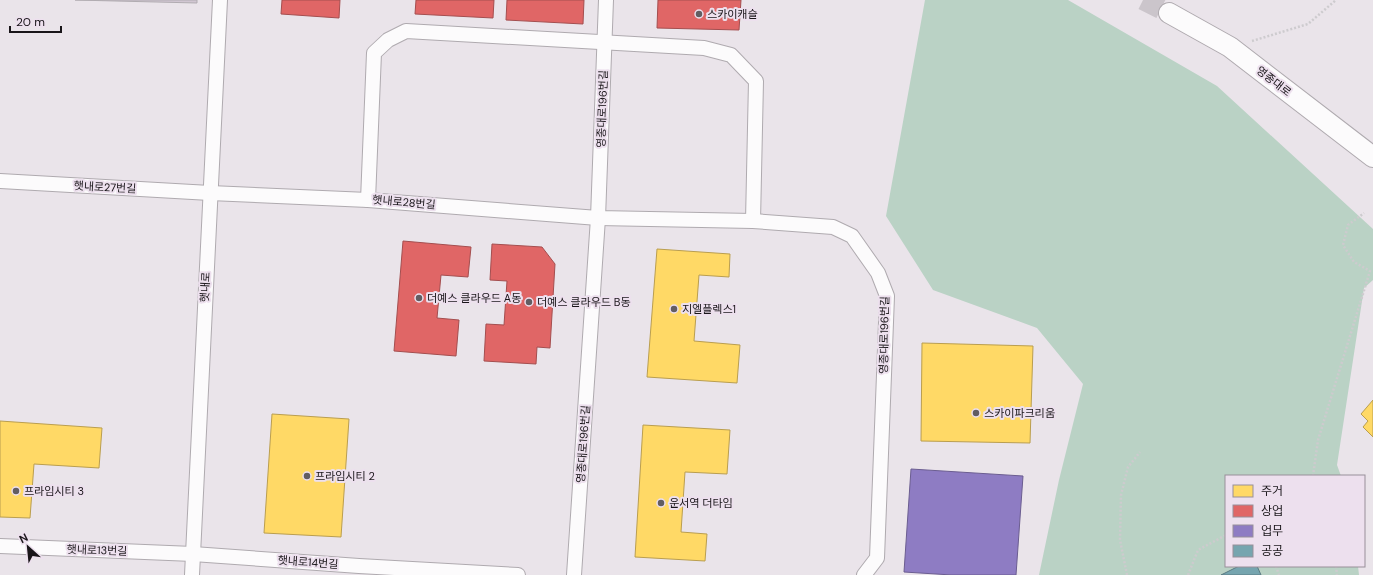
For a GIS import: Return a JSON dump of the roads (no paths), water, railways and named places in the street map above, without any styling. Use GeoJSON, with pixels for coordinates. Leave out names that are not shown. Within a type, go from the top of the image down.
{"type":"FeatureCollection","features":[{"type":"Feature","properties":{"kind":"main road","name":"영종대로"},"geometry":{"type":"LineString","coordinates":[[1169,13],[1230,48],[1373,157]]}},
{"type":"Feature","properties":{"kind":"street","name":"햇내로"},"geometry":{"type":"LineString","coordinates":[[192,575],[220,0]]}},
{"type":"Feature","properties":{"kind":"street","name":"영종대로196번길"},"geometry":{"type":"LineString","coordinates":[[574,575],[598,218],[606,0]]}},
{"type":"Feature","properties":{"kind":"street"},"geometry":{"type":"LineString","coordinates":[[368,200],[374,53],[388,40],[406,32],[605,42],[704,48],[731,55],[756,81],[753,221]]}},
{"type":"Feature","properties":{"kind":"street","name":"햇내로27번길"},"geometry":{"type":"LineString","coordinates":[[0,181],[210,193]]}},
{"type":"Feature","properties":{"kind":"street","name":"햇내로28번길"},"geometry":{"type":"LineString","coordinates":[[210,193],[368,200],[598,218]]}},
{"type":"Feature","properties":{"kind":"street","name":"영종대로196번길"},"geometry":{"type":"LineString","coordinates":[[598,218],[753,221],[833,227],[852,236],[878,273],[887,296],[877,558],[864,575]]}},
{"type":"Feature","properties":{"kind":"street","name":"햇내로13번길"},"geometry":{"type":"LineString","coordinates":[[0,546],[194,554]]}},
{"type":"Feature","properties":{"kind":"street","name":"햇내로14번길"},"geometry":{"type":"LineString","coordinates":[[194,554],[358,570],[518,575]]}},
{"type":"Feature","properties":{"kind":"tunnel"},"geometry":{"type":"LineString","coordinates":[[1143,0],[1169,13]]}},
{"type":"Feature","properties":{"kind":"place","name":"스카이캐슬"},"geometry":{"type":"Point","coordinates":[699,14]}},
{"type":"Feature","properties":{"kind":"place","name":"더예스 클라우드 A동"},"geometry":{"type":"Point","coordinates":[419,298]}},
{"type":"Feature","properties":{"kind":"place","name":"더예스 클라우드 B동"},"geometry":{"type":"Point","coordinates":[529,302]}},
{"type":"Feature","properties":{"kind":"place","name":"지엘플렉스1"},"geometry":{"type":"Point","coordinates":[674,309]}},
{"type":"Feature","properties":{"kind":"place","name":"스카이파크리움"},"geometry":{"type":"Point","coordinates":[976,413]}},
{"type":"Feature","properties":{"kind":"place","name":"프라임시티 2"},"geometry":{"type":"Point","coordinates":[307,476]}},
{"type":"Feature","properties":{"kind":"place","name":"프라임시티 3"},"geometry":{"type":"Point","coordinates":[16,491]}},
{"type":"Feature","properties":{"kind":"place","name":"운서역 더타임"},"geometry":{"type":"Point","coordinates":[661,503]}}]}
